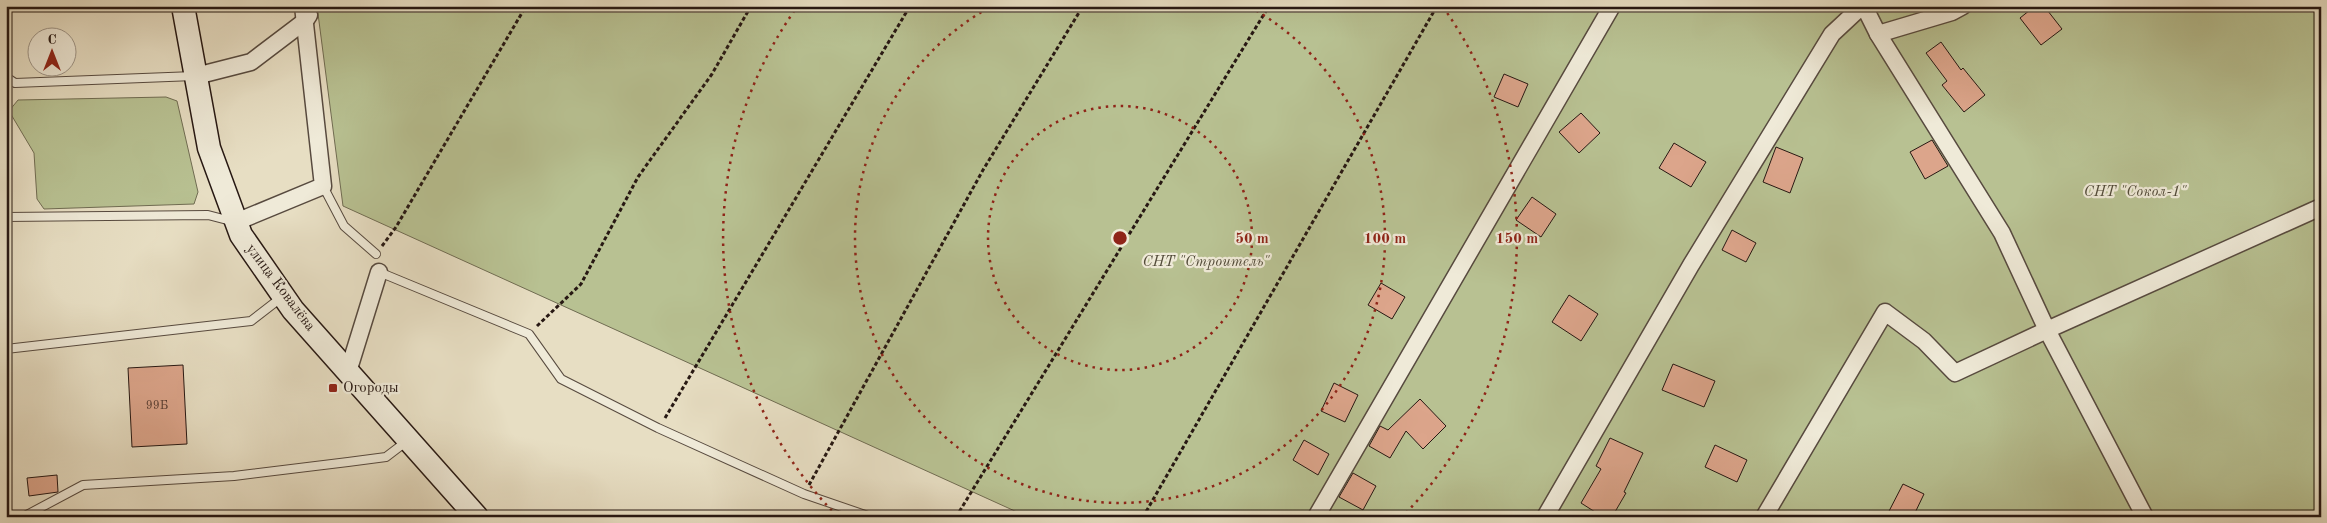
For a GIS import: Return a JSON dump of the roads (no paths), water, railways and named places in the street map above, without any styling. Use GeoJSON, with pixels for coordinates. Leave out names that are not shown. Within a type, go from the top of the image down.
{"type":"FeatureCollection","features":[{"type":"Feature","properties":{"kind":"street","name":"улица Ковалёва"},"geometry":{"type":"LineString","coordinates":[[183,6],[209,148],[241,235],[293,310],[478,517]]}},
{"type":"Feature","properties":{"kind":"street"},"geometry":{"type":"LineString","coordinates":[[196,76],[251,62],[314,6]]}},
{"type":"Feature","properties":{"kind":"street"},"geometry":{"type":"LineString","coordinates":[[1316,517],[1612,6]]}},
{"type":"Feature","properties":{"kind":"street"},"geometry":{"type":"LineString","coordinates":[[1545,517],[1691,265],[1827,42],[1832,34],[1863,6],[1878,34],[2002,233],[2047,330],[2145,517]]}},
{"type":"Feature","properties":{"kind":"street"},"geometry":{"type":"LineString","coordinates":[[1878,34],[1952,12],[1963,6]]}},
{"type":"Feature","properties":{"kind":"street"},"geometry":{"type":"LineString","coordinates":[[236,222],[323,186],[304,13]]}},
{"type":"Feature","properties":{"kind":"street"},"geometry":{"type":"LineString","coordinates":[[1764,517],[1885,312],[1924,341],[1955,374],[2047,330],[2321,207]]}},
{"type":"Feature","properties":{"kind":"street"},"geometry":{"type":"LineString","coordinates":[[348,372],[379,272]]}},
{"type":"Feature","properties":{"kind":"lane"},"geometry":{"type":"LineString","coordinates":[[6,77],[15,83],[196,76]]}},
{"type":"Feature","properties":{"kind":"lane"},"geometry":{"type":"LineString","coordinates":[[323,186],[344,226],[376,254]]}},
{"type":"Feature","properties":{"kind":"lane"},"geometry":{"type":"LineString","coordinates":[[6,217],[208,215],[236,222]]}},
{"type":"Feature","properties":{"kind":"lane"},"geometry":{"type":"LineString","coordinates":[[379,272],[529,334],[561,379],[658,428],[804,494],[871,517]]}},
{"type":"Feature","properties":{"kind":"lane"},"geometry":{"type":"LineString","coordinates":[[6,349],[251,321],[283,296]]}},
{"type":"Feature","properties":{"kind":"lane"},"geometry":{"type":"LineString","coordinates":[[23,517],[84,485],[234,476],[386,457],[409,440]]}},
{"type":"Feature","properties":{"kind":"place","name":"Огороды"},"geometry":{"type":"Point","coordinates":[333,388]}},
{"type":"Feature","properties":{"kind":"park label","name":"СНТ \"Сокол-1\""},"geometry":{"type":"Point","coordinates":[2135,192]}},
{"type":"Feature","properties":{"kind":"park label","name":"СНТ \"Строитель\""},"geometry":{"type":"Point","coordinates":[1206,262]}}]}
